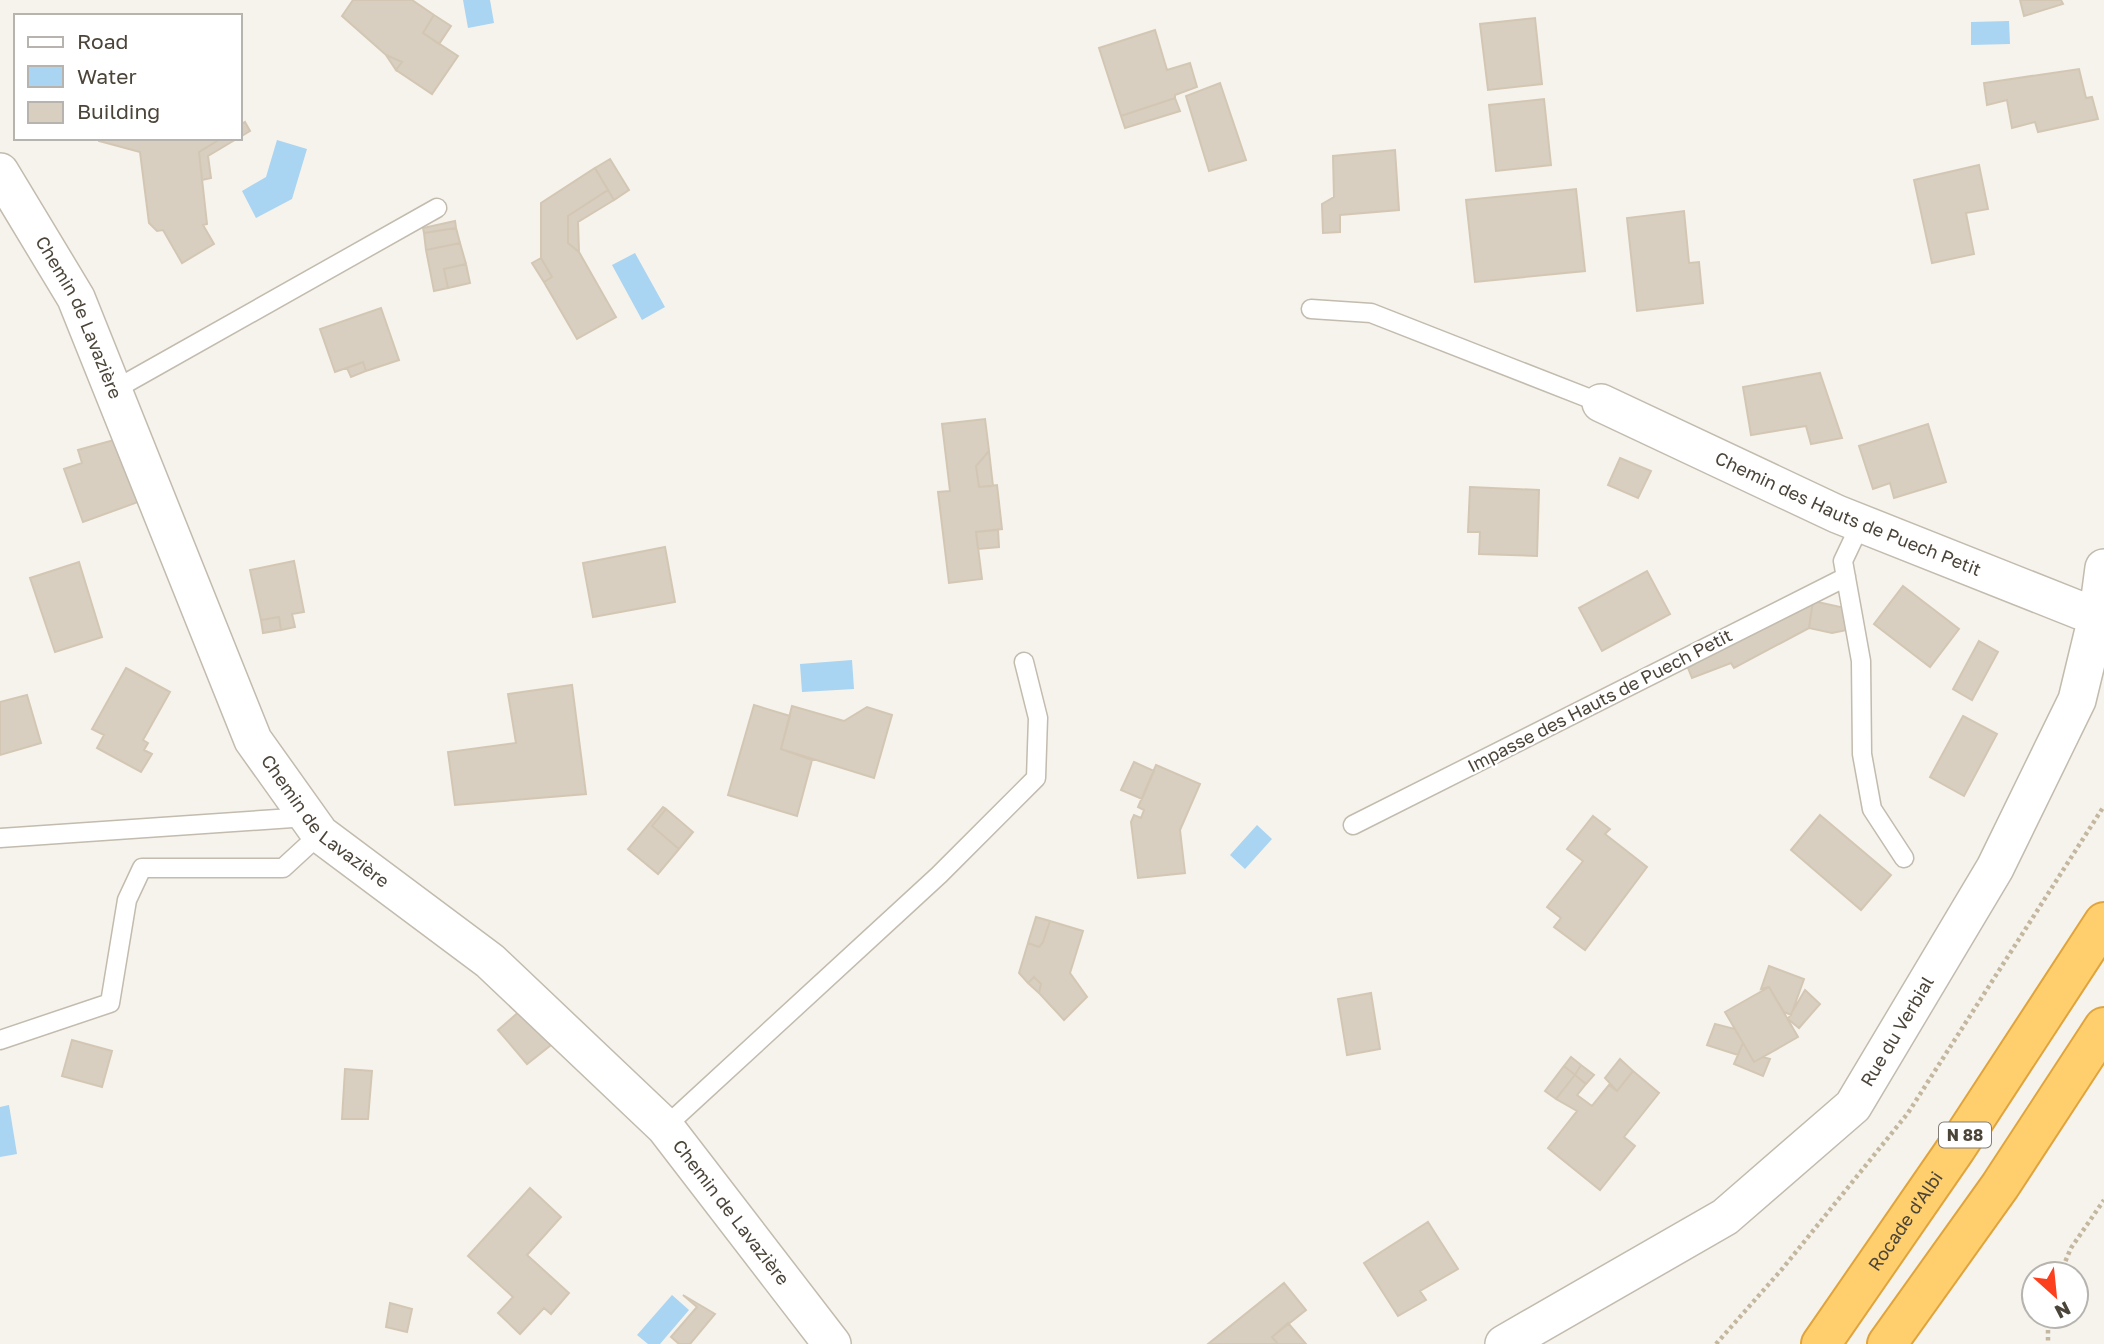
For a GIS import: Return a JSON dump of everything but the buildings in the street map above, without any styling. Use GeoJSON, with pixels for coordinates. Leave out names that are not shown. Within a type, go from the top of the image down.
{"type":"FeatureCollection","features":[{"type":"Feature","properties":{"kind":"highway","name":"Rocade d'Albi"},"geometry":{"type":"LineString","coordinates":[[1821,1344],[1955,1150],[2104,922]]}},
{"type":"Feature","properties":{"kind":"highway"},"geometry":{"type":"LineString","coordinates":[[1887,1344],[2000,1186],[2104,1027]]}},
{"type":"Feature","properties":{"kind":"street","name":"Chemin de Lavazière"},"geometry":{"type":"LineString","coordinates":[[0,172],[76,298],[253,740],[314,826],[491,961],[665,1127],[832,1344]]}},
{"type":"Feature","properties":{"kind":"street","name":"Chemin des Hauts de Puech Petit"},"geometry":{"type":"LineString","coordinates":[[1601,403],[1861,523],[2079,610],[2101,614]]}},
{"type":"Feature","properties":{"kind":"street","name":"Rue du Verbial"},"geometry":{"type":"LineString","coordinates":[[1504,1344],[1725,1217],[1853,1106],[1996,868],[2077,700],[2101,614],[2104,568]]}},
{"type":"Feature","properties":{"kind":"lane"},"geometry":{"type":"LineString","coordinates":[[114,390],[437,208]]}},
{"type":"Feature","properties":{"kind":"lane"},"geometry":{"type":"LineString","coordinates":[[1311,309],[1371,313],[1601,403]]}},
{"type":"Feature","properties":{"kind":"lane"},"geometry":{"type":"LineString","coordinates":[[1861,523],[1843,561],[1861,661],[1862,754],[1872,809],[1904,858]]}},
{"type":"Feature","properties":{"kind":"lane","name":"Impasse des Hauts de Puech Petit"},"geometry":{"type":"LineString","coordinates":[[1353,825],[1846,576]]}},
{"type":"Feature","properties":{"kind":"lane"},"geometry":{"type":"LineString","coordinates":[[665,1127],[939,875],[1036,778],[1038,718],[1024,662]]}},
{"type":"Feature","properties":{"kind":"lane"},"geometry":{"type":"LineString","coordinates":[[0,838],[314,826]]}},
{"type":"Feature","properties":{"kind":"lane"},"geometry":{"type":"LineString","coordinates":[[0,1040],[110,1003],[127,900],[142,868],[283,868],[314,826]]}},
{"type":"Feature","properties":{"kind":"path"},"geometry":{"type":"LineString","coordinates":[[1716,1344],[1783,1268],[1908,1113],[2104,806]]}},
{"type":"Feature","properties":{"kind":"path"},"geometry":{"type":"LineString","coordinates":[[2066,1260],[2071,1248],[2104,1200]]}},
{"type":"Feature","properties":{"kind":"water"},"geometry":{"type":"Polygon","coordinates":[[[463,0],[490,0],[494,23],[468,28],[463,0]]]}},
{"type":"Feature","properties":{"kind":"water"},"geometry":{"type":"Polygon","coordinates":[[[2009,21],[2010,44],[1971,45],[1971,22],[2009,21]]]}},
{"type":"Feature","properties":{"kind":"water"},"geometry":{"type":"Polygon","coordinates":[[[277,140],[307,149],[292,199],[256,218],[242,191],[266,177],[277,140]]]}},
{"type":"Feature","properties":{"kind":"water"},"geometry":{"type":"Polygon","coordinates":[[[635,253],[665,307],[642,320],[612,265],[635,253]]]}},
{"type":"Feature","properties":{"kind":"water"},"geometry":{"type":"Polygon","coordinates":[[[852,660],[854,689],[802,692],[800,664],[852,660]]]}},
{"type":"Feature","properties":{"kind":"water"},"geometry":{"type":"Polygon","coordinates":[[[1257,825],[1272,839],[1245,869],[1230,855],[1257,825]]]}},
{"type":"Feature","properties":{"kind":"water"},"geometry":{"type":"Polygon","coordinates":[[[9,1105],[17,1154],[0,1157],[0,1107],[9,1105]]]}},
{"type":"Feature","properties":{"kind":"water"},"geometry":{"type":"Polygon","coordinates":[[[672,1295],[689,1310],[660,1344],[648,1344],[637,1335],[672,1295]]]}}]}
